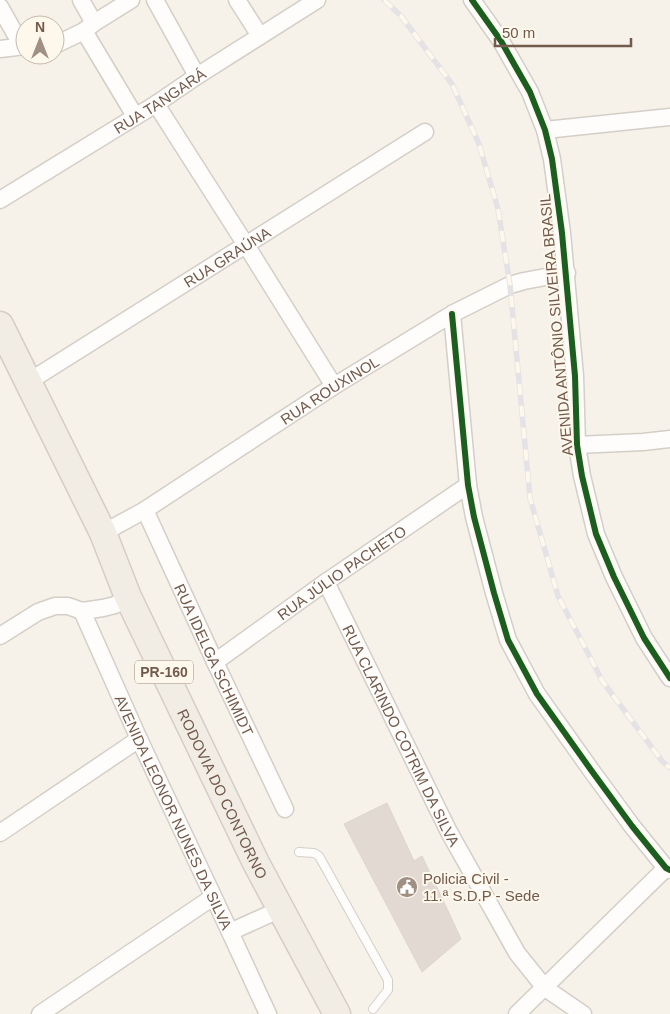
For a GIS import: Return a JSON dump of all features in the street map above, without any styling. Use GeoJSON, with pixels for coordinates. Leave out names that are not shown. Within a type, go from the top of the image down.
{"type":"FeatureCollection","features":[{"type":"Feature","properties":{"kind":"main road","name":"RODOVIA DO CONTORNO"},"geometry":{"type":"LineString","coordinates":[[0,325],[103,533],[128,597],[256,863],[337,1014]]}},
{"type":"Feature","properties":{"kind":"street"},"geometry":{"type":"LineString","coordinates":[[81,0],[89,27],[135,116]]}},
{"type":"Feature","properties":{"kind":"street"},"geometry":{"type":"LineString","coordinates":[[65,40],[131,0]]}},
{"type":"Feature","properties":{"kind":"street"},"geometry":{"type":"LineString","coordinates":[[155,0],[197,76]]}},
{"type":"Feature","properties":{"kind":"street"},"geometry":{"type":"LineString","coordinates":[[237,0],[260,36]]}},
{"type":"Feature","properties":{"kind":"street","name":"RUA TANGARÁ"},"geometry":{"type":"LineString","coordinates":[[0,200],[156,104],[317,0]]}},
{"type":"Feature","properties":{"kind":"street","name":"AVENIDA ANTÔNIO SILVEIRA BRASIL"},"geometry":{"type":"LineString","coordinates":[[472,0],[502,41],[530,92],[544,130],[552,158],[567,273],[575,376],[577,445],[582,476],[596,534],[614,577],[644,638],[670,678]]}},
{"type":"Feature","properties":{"kind":"street"},"geometry":{"type":"LineString","coordinates":[[0,7],[15,32]]}},
{"type":"Feature","properties":{"kind":"street"},"geometry":{"type":"LineString","coordinates":[[0,49],[15,47]]}},
{"type":"Feature","properties":{"kind":"street"},"geometry":{"type":"LineString","coordinates":[[156,104],[334,386]]}},
{"type":"Feature","properties":{"kind":"street"},"geometry":{"type":"LineString","coordinates":[[544,130],[670,117]]}},
{"type":"Feature","properties":{"kind":"street","name":"RUA GRAÚNA"},"geometry":{"type":"LineString","coordinates":[[28,382],[425,132]]}},
{"type":"Feature","properties":{"kind":"street","name":"RUA ROUXINOL"},"geometry":{"type":"LineString","coordinates":[[103,533],[145,510],[334,386],[452,314],[510,285],[567,273]]}},
{"type":"Feature","properties":{"kind":"street"},"geometry":{"type":"LineString","coordinates":[[452,314],[468,485],[474,517],[508,640],[537,694],[632,826],[668,869],[518,1014]]}},
{"type":"Feature","properties":{"kind":"street"},"geometry":{"type":"LineString","coordinates":[[577,445],[670,439]]}},
{"type":"Feature","properties":{"kind":"street","name":"RUA JÚLIO PACHETO"},"geometry":{"type":"LineString","coordinates":[[215,662],[326,582],[468,485]]}},
{"type":"Feature","properties":{"kind":"street","name":"RUA IDELGA SCHIMIDT"},"geometry":{"type":"LineString","coordinates":[[145,510],[285,809]]}},
{"type":"Feature","properties":{"kind":"street","name":"RUA CLARINDO COTRIM DA SILVA"},"geometry":{"type":"LineString","coordinates":[[326,582],[449,832],[490,908],[517,953],[545,988],[583,1014]]}},
{"type":"Feature","properties":{"kind":"street"},"geometry":{"type":"LineString","coordinates":[[0,636],[38,612],[55,606],[68,606],[82,611],[115,605],[128,597]]}},
{"type":"Feature","properties":{"kind":"street","name":"AVENIDA LEONOR NUNES DA SILVA"},"geometry":{"type":"LineString","coordinates":[[82,611],[139,739],[268,1014]]}},
{"type":"Feature","properties":{"kind":"street"},"geometry":{"type":"LineString","coordinates":[[0,833],[139,739]]}},
{"type":"Feature","properties":{"kind":"street"},"geometry":{"type":"LineString","coordinates":[[40,1014],[214,897]]}},
{"type":"Feature","properties":{"kind":"street"},"geometry":{"type":"LineString","coordinates":[[230,932],[281,909]]}},
{"type":"Feature","properties":{"kind":"lane"},"geometry":{"type":"LineString","coordinates":[[299,852],[314,853],[319,856],[388,980],[388,990],[373,1009]]}},
{"type":"Feature","properties":{"kind":"building","name":"Policia Civil - 11.ª S.D.P - Sede"},"geometry":{"type":"Polygon","coordinates":[[[387,803],[414,861],[422,856],[461,939],[422,972],[344,824],[387,803]]]}},
{"type":"Feature","properties":{"kind":"railway"},"geometry":{"type":"LineString","coordinates":[[384,0],[401,16],[452,84],[479,144],[498,209],[510,285],[530,498],[558,596],[603,682],[662,761],[670,768]]}},
{"type":"Feature","properties":{"kind":"cycle path"},"geometry":{"type":"LineString","coordinates":[[472,0],[501,41],[530,92],[545,130],[552,159],[562,233],[575,376],[577,445],[582,476],[596,534],[614,577],[644,638],[670,678]]}},
{"type":"Feature","properties":{"kind":"cycle path"},"geometry":{"type":"LineString","coordinates":[[452,314],[468,485],[474,517],[508,640],[537,694],[632,826],[666,868],[670,870]]}},
{"type":"Feature","properties":{"kind":"place","name":"Policia Civil - 11.ª S.D.P - Sede"},"geometry":{"type":"Point","coordinates":[407,887]}}]}
